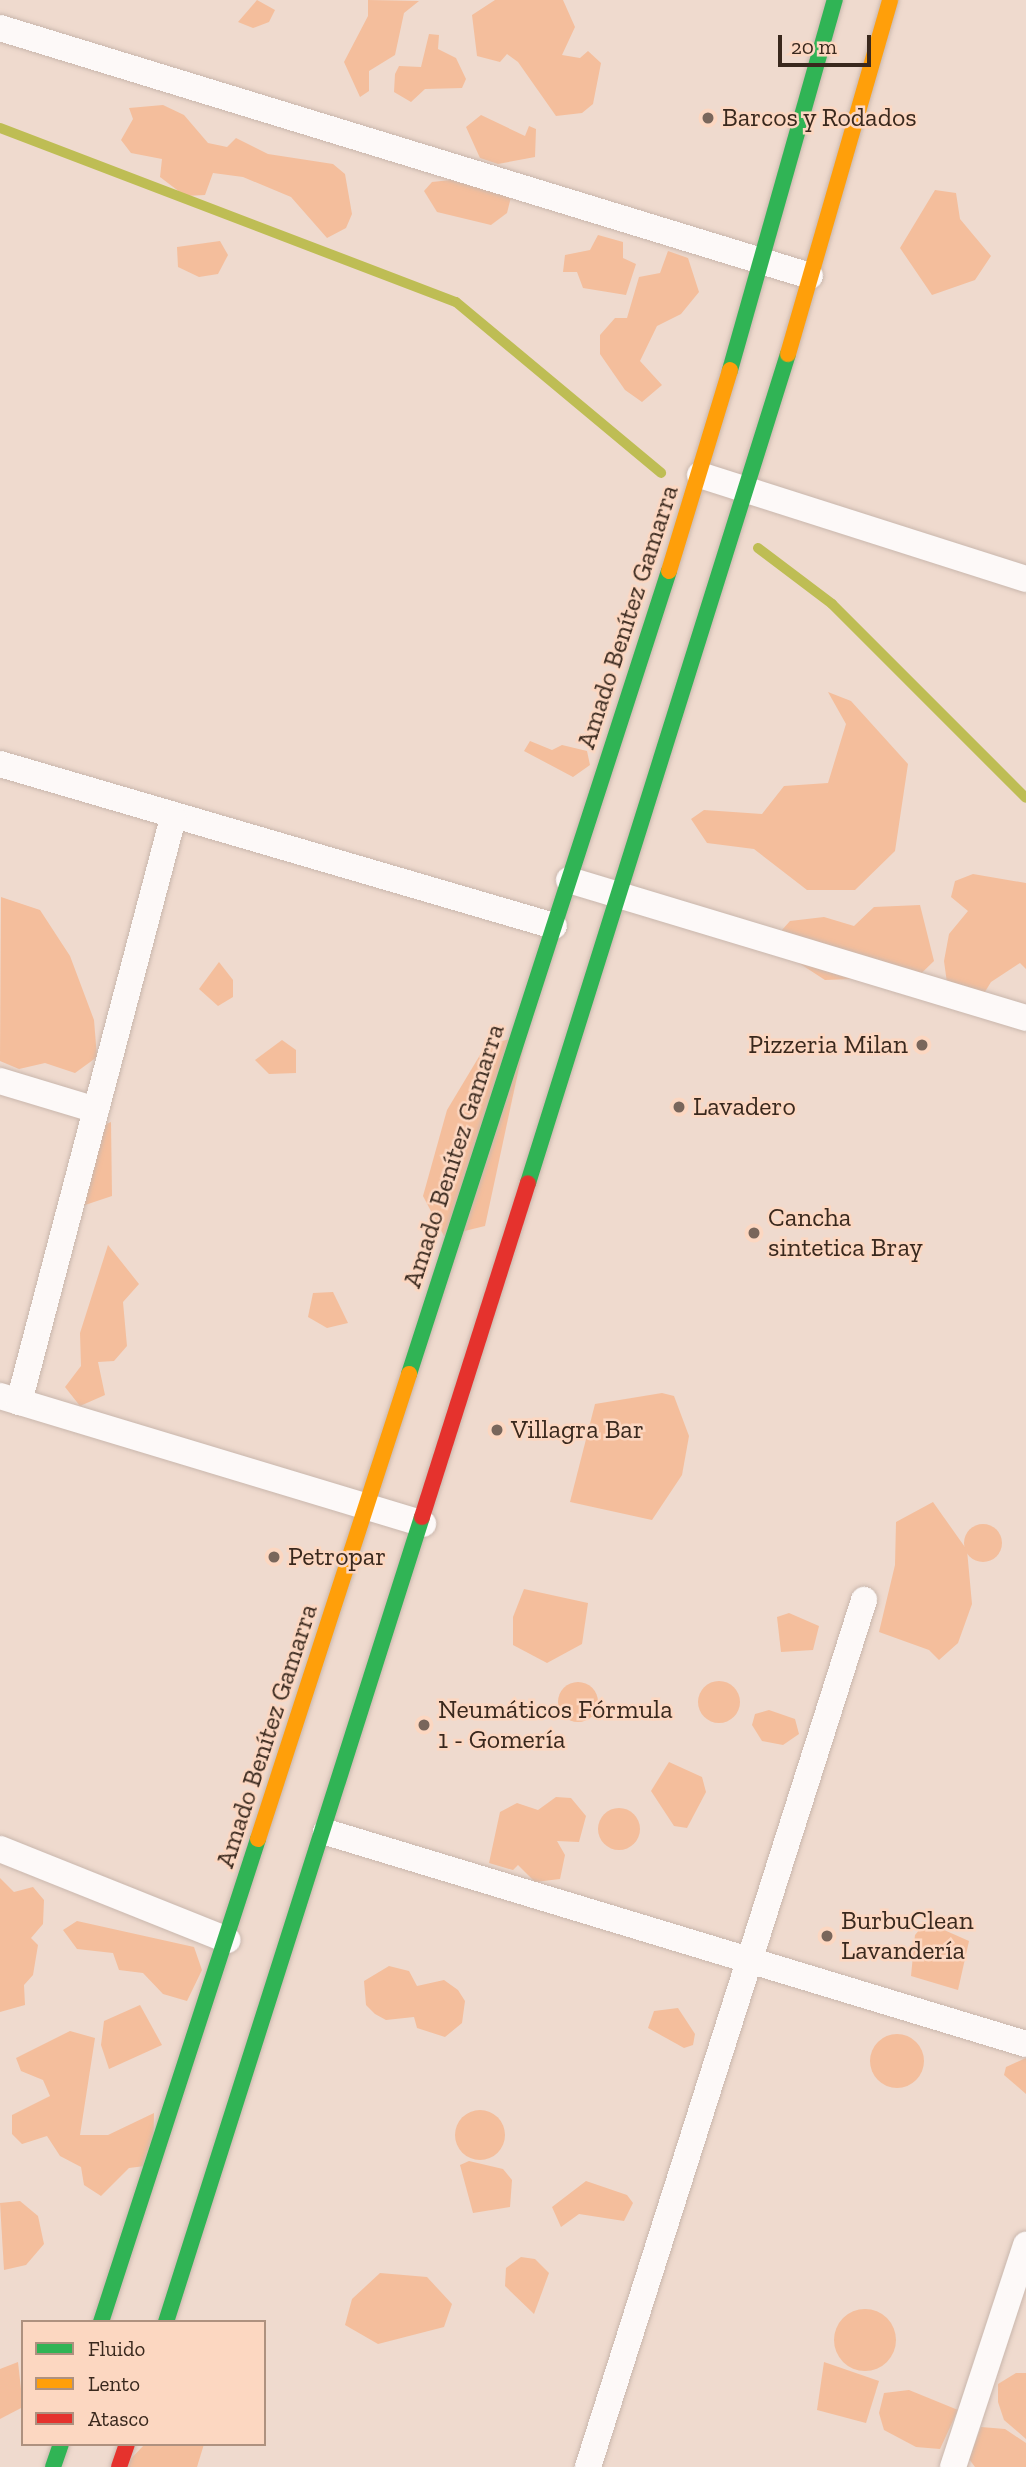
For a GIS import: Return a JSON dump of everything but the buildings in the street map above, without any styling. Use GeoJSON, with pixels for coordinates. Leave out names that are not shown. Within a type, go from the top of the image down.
{"type":"FeatureCollection","features":[{"type":"Feature","properties":{"kind":"main road","name":"Amado Benítez Gamarra"},"geometry":{"type":"LineString","coordinates":[[102,2320],[227,1940],[699,475],[758,257],[835,0]]}},
{"type":"Feature","properties":{"kind":"main road"},"geometry":{"type":"LineString","coordinates":[[167,2320],[326,1832],[748,491],[810,276],[856,70],[890,0]]}},
{"type":"Feature","properties":{"kind":"main road"},"geometry":{"type":"LineString","coordinates":[[817,58],[856,70]]}},
{"type":"Feature","properties":{"kind":"main road"},"geometry":{"type":"LineString","coordinates":[[53,2467],[60,2446]]}},
{"type":"Feature","properties":{"kind":"main road"},"geometry":{"type":"LineString","coordinates":[[119,2467],[126,2446]]}},
{"type":"Feature","properties":{"kind":"street"},"geometry":{"type":"LineString","coordinates":[[0,28],[758,257],[810,276]]}},
{"type":"Feature","properties":{"kind":"street"},"geometry":{"type":"LineString","coordinates":[[699,475],[1026,579]]}},
{"type":"Feature","properties":{"kind":"street"},"geometry":{"type":"LineString","coordinates":[[0,764],[173,818],[554,926]]}},
{"type":"Feature","properties":{"kind":"street"},"geometry":{"type":"LineString","coordinates":[[173,818],[96,1110],[10,1399],[423,1524]]}},
{"type":"Feature","properties":{"kind":"street"},"geometry":{"type":"LineString","coordinates":[[569,880],[1026,1018]]}},
{"type":"Feature","properties":{"kind":"street"},"geometry":{"type":"LineString","coordinates":[[0,1082],[96,1110]]}},
{"type":"Feature","properties":{"kind":"street"},"geometry":{"type":"LineString","coordinates":[[588,2467],[864,1600]]}},
{"type":"Feature","properties":{"kind":"street"},"geometry":{"type":"LineString","coordinates":[[326,1832],[748,1963],[1026,2045]]}},
{"type":"Feature","properties":{"kind":"street"},"geometry":{"type":"LineString","coordinates":[[0,1849],[227,1940]]}},
{"type":"Feature","properties":{"kind":"street"},"geometry":{"type":"LineString","coordinates":[[953,2467],[1026,2245]]}},
{"type":"Feature","properties":{"kind":"shaded area"},"geometry":{"type":"Polygon","coordinates":[[[257,0],[275,10],[269,22],[253,28],[238,22],[257,0]]]}},
{"type":"Feature","properties":{"kind":"shaded area"},"geometry":{"type":"Polygon","coordinates":[[[368,0],[419,1],[404,13],[395,55],[369,71],[369,91],[360,97],[344,62],[368,16],[368,0]]]}},
{"type":"Feature","properties":{"kind":"shaded area"},"geometry":{"type":"Polygon","coordinates":[[[495,0],[563,0],[575,27],[562,55],[580,58],[588,51],[601,63],[593,104],[582,113],[556,116],[518,62],[507,54],[500,62],[477,56],[472,15],[495,0]]]}},
{"type":"Feature","properties":{"kind":"shaded area"},"geometry":{"type":"Polygon","coordinates":[[[429,34],[439,35],[438,49],[456,58],[466,79],[462,88],[425,89],[411,102],[394,92],[395,74],[399,66],[421,67],[429,34]]]}},
{"type":"Feature","properties":{"kind":"shaded area"},"geometry":{"type":"Polygon","coordinates":[[[163,105],[184,115],[208,143],[227,147],[236,138],[268,154],[333,164],[345,174],[352,214],[346,228],[327,238],[291,197],[243,177],[213,173],[205,195],[185,196],[160,177],[162,159],[131,153],[121,140],[133,119],[129,108],[163,105]]]}},
{"type":"Feature","properties":{"kind":"shaded area"},"geometry":{"type":"Polygon","coordinates":[[[481,115],[525,136],[529,126],[536,129],[535,157],[498,164],[480,158],[466,127],[481,115]]]}},
{"type":"Feature","properties":{"kind":"shaded area"},"geometry":{"type":"Polygon","coordinates":[[[451,180],[511,197],[507,213],[491,225],[437,212],[424,191],[432,182],[451,180]]]}},
{"type":"Feature","properties":{"kind":"shaded area"},"geometry":{"type":"Polygon","coordinates":[[[935,190],[956,193],[960,219],[991,256],[975,280],[932,295],[900,248],[935,190]]]}},
{"type":"Feature","properties":{"kind":"shaded area"},"geometry":{"type":"Polygon","coordinates":[[[598,235],[623,242],[623,258],[636,264],[626,295],[583,288],[577,272],[563,272],[565,255],[590,250],[598,235]]]}},
{"type":"Feature","properties":{"kind":"shaded area"},"geometry":{"type":"Polygon","coordinates":[[[220,241],[228,255],[218,274],[199,277],[178,267],[177,247],[220,241]]]}},
{"type":"Feature","properties":{"kind":"shaded area"},"geometry":{"type":"Polygon","coordinates":[[[668,251],[688,258],[699,292],[681,314],[657,326],[640,361],[662,385],[642,402],[625,390],[600,354],[600,335],[615,318],[627,318],[639,277],[660,273],[668,251]]]}},
{"type":"Feature","properties":{"kind":"shaded area"},"geometry":{"type":"Polygon","coordinates":[[[828,692],[851,701],[908,764],[895,851],[855,890],[807,890],[754,849],[707,843],[691,819],[704,810],[762,814],[784,786],[828,783],[846,724],[828,692]]]}},
{"type":"Feature","properties":{"kind":"shaded area"},"geometry":{"type":"Polygon","coordinates":[[[530,741],[552,750],[562,745],[587,751],[590,765],[573,777],[524,751],[530,741]]]}},
{"type":"Feature","properties":{"kind":"shaded area"},"geometry":{"type":"Polygon","coordinates":[[[973,874],[1026,883],[1026,969],[1020,963],[991,982],[972,1013],[950,1005],[944,961],[949,934],[968,911],[951,897],[955,881],[973,874]]]}},
{"type":"Feature","properties":{"kind":"shaded area"},"geometry":{"type":"Polygon","coordinates":[[[1,897],[40,910],[70,956],[94,1020],[97,1057],[75,1073],[45,1063],[19,1069],[0,1061],[1,897]]]}},
{"type":"Feature","properties":{"kind":"shaded area"},"geometry":{"type":"Polygon","coordinates":[[[920,905],[934,961],[905,989],[875,978],[825,980],[788,956],[782,930],[790,921],[824,917],[854,926],[874,907],[920,905]]]}},
{"type":"Feature","properties":{"kind":"shaded area"},"geometry":{"type":"Polygon","coordinates":[[[219,962],[233,980],[233,997],[218,1006],[199,989],[219,962]]]}},
{"type":"Feature","properties":{"kind":"shaded area"},"geometry":{"type":"Polygon","coordinates":[[[526,1035],[485,1226],[444,1236],[423,1196],[447,1110],[486,1045],[526,1035]]]}},
{"type":"Feature","properties":{"kind":"shaded area"},"geometry":{"type":"Polygon","coordinates":[[[282,1040],[296,1050],[296,1073],[269,1074],[255,1060],[282,1040]]]}},
{"type":"Feature","properties":{"kind":"shaded area"},"geometry":{"type":"Polygon","coordinates":[[[111,1122],[112,1196],[79,1207],[75,1137],[111,1122]]]}},
{"type":"Feature","properties":{"kind":"shaded area"},"geometry":{"type":"Polygon","coordinates":[[[108,1245],[139,1284],[123,1302],[127,1346],[114,1361],[98,1362],[105,1395],[80,1406],[65,1387],[81,1366],[80,1333],[108,1245]]]}},
{"type":"Feature","properties":{"kind":"shaded area"},"geometry":{"type":"Polygon","coordinates":[[[333,1292],[348,1323],[327,1328],[308,1317],[313,1293],[333,1292]]]}},
{"type":"Feature","properties":{"kind":"shaded area"},"geometry":{"type":"Polygon","coordinates":[[[662,1393],[674,1396],[689,1436],[682,1475],[652,1520],[570,1502],[595,1404],[662,1393]]]}},
{"type":"Feature","properties":{"kind":"shaded area"},"geometry":{"type":"Polygon","coordinates":[[[933,1502],[967,1550],[972,1604],[958,1643],[939,1660],[929,1650],[879,1632],[895,1565],[896,1522],[933,1502]]]}},
{"type":"Feature","properties":{"kind":"shaded area"},"geometry":{"type":"Polygon","coordinates":[[[983,1524],[996,1530],[1002,1543],[996,1556],[983,1562],[970,1556],[964,1543],[970,1530],[983,1524]]]}},
{"type":"Feature","properties":{"kind":"shaded area"},"geometry":{"type":"Polygon","coordinates":[[[524,1589],[588,1603],[582,1644],[547,1663],[513,1645],[513,1617],[524,1589]]]}},
{"type":"Feature","properties":{"kind":"shaded area"},"geometry":{"type":"Polygon","coordinates":[[[789,1613],[819,1626],[813,1650],[781,1652],[777,1617],[789,1613]]]}},
{"type":"Feature","properties":{"kind":"shaded area"},"geometry":{"type":"Polygon","coordinates":[[[719,1681],[734,1687],[740,1702],[734,1717],[719,1723],[704,1717],[698,1702],[704,1687],[719,1681]]]}},
{"type":"Feature","properties":{"kind":"shaded area"},"geometry":{"type":"Polygon","coordinates":[[[578,1682],[592,1688],[598,1702],[592,1716],[578,1722],[564,1716],[558,1702],[564,1688],[578,1682]]]}},
{"type":"Feature","properties":{"kind":"shaded area"},"geometry":{"type":"Polygon","coordinates":[[[769,1710],[795,1719],[799,1734],[783,1745],[762,1741],[752,1725],[755,1714],[769,1710]]]}},
{"type":"Feature","properties":{"kind":"shaded area"},"geometry":{"type":"Polygon","coordinates":[[[669,1762],[702,1777],[706,1792],[687,1828],[674,1826],[651,1791],[669,1762]]]}},
{"type":"Feature","properties":{"kind":"shaded area"},"geometry":{"type":"Polygon","coordinates":[[[556,1797],[571,1798],[586,1816],[579,1842],[557,1841],[565,1855],[560,1879],[535,1882],[518,1865],[513,1870],[489,1863],[500,1812],[517,1803],[538,1810],[556,1797]]]}},
{"type":"Feature","properties":{"kind":"shaded area"},"geometry":{"type":"Polygon","coordinates":[[[619,1808],[634,1814],[640,1829],[634,1844],[619,1850],[604,1844],[598,1829],[604,1814],[619,1808]]]}},
{"type":"Feature","properties":{"kind":"shaded area"},"geometry":{"type":"Polygon","coordinates":[[[0,1878],[14,1892],[33,1887],[44,1900],[43,1924],[31,1938],[38,1945],[33,1975],[24,1985],[25,2005],[0,2012],[0,1878]]]}},
{"type":"Feature","properties":{"kind":"shaded area"},"geometry":{"type":"Polygon","coordinates":[[[77,1921],[194,1947],[202,1970],[187,2001],[163,1994],[143,1973],[119,1970],[113,1953],[77,1949],[63,1930],[77,1921]]]}},
{"type":"Feature","properties":{"kind":"shaded area"},"geometry":{"type":"Polygon","coordinates":[[[926,1922],[969,1941],[958,1990],[911,1976],[915,1935],[926,1922]]]}},
{"type":"Feature","properties":{"kind":"shaded area"},"geometry":{"type":"Polygon","coordinates":[[[389,1966],[409,1971],[417,1986],[444,1980],[458,1990],[465,2001],[462,2023],[445,2037],[417,2028],[414,2017],[386,2020],[375,2014],[366,2005],[364,1981],[389,1966]]]}},
{"type":"Feature","properties":{"kind":"shaded area"},"geometry":{"type":"Polygon","coordinates":[[[140,2005],[162,2045],[109,2069],[101,2045],[104,2021],[140,2005]]]}},
{"type":"Feature","properties":{"kind":"shaded area"},"geometry":{"type":"Polygon","coordinates":[[[678,2008],[695,2034],[693,2045],[684,2048],[648,2028],[654,2011],[678,2008]]]}},
{"type":"Feature","properties":{"kind":"shaded area"},"geometry":{"type":"Polygon","coordinates":[[[70,2031],[95,2038],[80,2135],[108,2135],[154,2113],[153,2165],[129,2168],[101,2196],[84,2185],[81,2167],[60,2156],[47,2136],[22,2144],[12,2134],[12,2115],[50,2096],[43,2080],[21,2071],[16,2058],[70,2031]]]}},
{"type":"Feature","properties":{"kind":"shaded area"},"geometry":{"type":"Polygon","coordinates":[[[897,2034],[916,2042],[924,2061],[916,2080],[897,2088],[878,2080],[870,2061],[878,2042],[897,2034]]]}},
{"type":"Feature","properties":{"kind":"shaded area"},"geometry":{"type":"Polygon","coordinates":[[[1026,2058],[1026,2094],[1004,2075],[1006,2067],[1026,2058]]]}},
{"type":"Feature","properties":{"kind":"shaded area"},"geometry":{"type":"Polygon","coordinates":[[[480,2110],[498,2117],[505,2135],[498,2153],[480,2160],[462,2153],[455,2135],[462,2117],[480,2110]]]}},
{"type":"Feature","properties":{"kind":"shaded area"},"geometry":{"type":"Polygon","coordinates":[[[469,2161],[503,2169],[512,2180],[510,2207],[473,2213],[460,2165],[469,2161]]]}},
{"type":"Feature","properties":{"kind":"shaded area"},"geometry":{"type":"Polygon","coordinates":[[[586,2181],[627,2195],[633,2203],[624,2221],[579,2214],[561,2227],[552,2207],[586,2181]]]}},
{"type":"Feature","properties":{"kind":"shaded area"},"geometry":{"type":"Polygon","coordinates":[[[20,2201],[38,2216],[44,2244],[26,2265],[4,2270],[0,2203],[20,2201]]]}},
{"type":"Feature","properties":{"kind":"shaded area"},"geometry":{"type":"Polygon","coordinates":[[[521,2257],[535,2259],[549,2273],[534,2314],[505,2286],[506,2268],[521,2257]]]}},
{"type":"Feature","properties":{"kind":"shaded area"},"geometry":{"type":"Polygon","coordinates":[[[380,2273],[427,2277],[452,2304],[444,2327],[378,2344],[345,2325],[352,2299],[380,2273]]]}},
{"type":"Feature","properties":{"kind":"shaded area"},"geometry":{"type":"Polygon","coordinates":[[[865,2309],[887,2318],[896,2340],[887,2362],[865,2371],[843,2362],[834,2340],[843,2318],[865,2309]]]}},
{"type":"Feature","properties":{"kind":"shaded area"},"geometry":{"type":"Polygon","coordinates":[[[18,2362],[21,2408],[0,2419],[0,2369],[18,2362]]]}},
{"type":"Feature","properties":{"kind":"shaded area"},"geometry":{"type":"Polygon","coordinates":[[[824,2362],[879,2381],[866,2423],[817,2410],[824,2362]]]}},
{"type":"Feature","properties":{"kind":"shaded area"},"geometry":{"type":"Polygon","coordinates":[[[1016,2373],[1026,2373],[1026,2439],[1004,2420],[998,2402],[998,2384],[1016,2373]]]}},
{"type":"Feature","properties":{"kind":"shaded area"},"geometry":{"type":"Polygon","coordinates":[[[909,2390],[958,2410],[940,2449],[916,2447],[884,2430],[879,2413],[884,2393],[909,2390]]]}},
{"type":"Feature","properties":{"kind":"shaded area"},"geometry":{"type":"Polygon","coordinates":[[[981,2427],[1005,2429],[1026,2443],[1026,2467],[975,2467],[969,2459],[981,2427]]]}},
{"type":"Feature","properties":{"kind":"shaded area"},"geometry":{"type":"Polygon","coordinates":[[[143,2446],[203,2446],[197,2467],[123,2467],[143,2446]]]}},
{"type":"Feature","properties":{"kind":"waterway"},"geometry":{"type":"LineString","coordinates":[[0,128],[456,302],[661,473]]}},
{"type":"Feature","properties":{"kind":"waterway"},"geometry":{"type":"LineString","coordinates":[[758,548],[832,604],[1026,798]]}},
{"type":"Feature","properties":{"kind":"traffic: fast"},"geometry":{"type":"LineString","coordinates":[[730,370],[835,0]]}},
{"type":"Feature","properties":{"kind":"traffic: fast"},"geometry":{"type":"LineString","coordinates":[[528,1183],[788,354]]}},
{"type":"Feature","properties":{"kind":"traffic: fast"},"geometry":{"type":"LineString","coordinates":[[409,1374],[669,571]]}},
{"type":"Feature","properties":{"kind":"traffic: fast"},"geometry":{"type":"LineString","coordinates":[[167,2320],[422,1517]]}},
{"type":"Feature","properties":{"kind":"traffic: fast"},"geometry":{"type":"LineString","coordinates":[[102,2320],[258,1839]]}},
{"type":"Feature","properties":{"kind":"traffic: fast"},"geometry":{"type":"LineString","coordinates":[[53,2467],[60,2446]]}},
{"type":"Feature","properties":{"kind":"traffic: slow"},"geometry":{"type":"LineString","coordinates":[[788,354],[890,0]]}},
{"type":"Feature","properties":{"kind":"traffic: slow"},"geometry":{"type":"LineString","coordinates":[[669,571],[730,370]]}},
{"type":"Feature","properties":{"kind":"traffic: slow"},"geometry":{"type":"LineString","coordinates":[[258,1839],[409,1374]]}},
{"type":"Feature","properties":{"kind":"traffic: jam"},"geometry":{"type":"LineString","coordinates":[[422,1517],[528,1183]]}},
{"type":"Feature","properties":{"kind":"traffic: jam"},"geometry":{"type":"LineString","coordinates":[[119,2467],[126,2446]]}},
{"type":"Feature","properties":{"kind":"place","name":"Barcos y Rodados"},"geometry":{"type":"Point","coordinates":[708,118]}},
{"type":"Feature","properties":{"kind":"place","name":"Pizzeria Milan"},"geometry":{"type":"Point","coordinates":[922,1045]}},
{"type":"Feature","properties":{"kind":"place","name":"Lavadero"},"geometry":{"type":"Point","coordinates":[679,1107]}},
{"type":"Feature","properties":{"kind":"place","name":"Cancha sintetica Bray"},"geometry":{"type":"Point","coordinates":[754,1233]}},
{"type":"Feature","properties":{"kind":"place","name":"Villagra Bar"},"geometry":{"type":"Point","coordinates":[497,1430]}},
{"type":"Feature","properties":{"kind":"place","name":"Petropar"},"geometry":{"type":"Point","coordinates":[274,1557]}},
{"type":"Feature","properties":{"kind":"place","name":"Neumáticos Fórmula 1 - Gomería"},"geometry":{"type":"Point","coordinates":[424,1725]}},
{"type":"Feature","properties":{"kind":"place","name":"BurbuClean Lavandería"},"geometry":{"type":"Point","coordinates":[827,1936]}}]}
